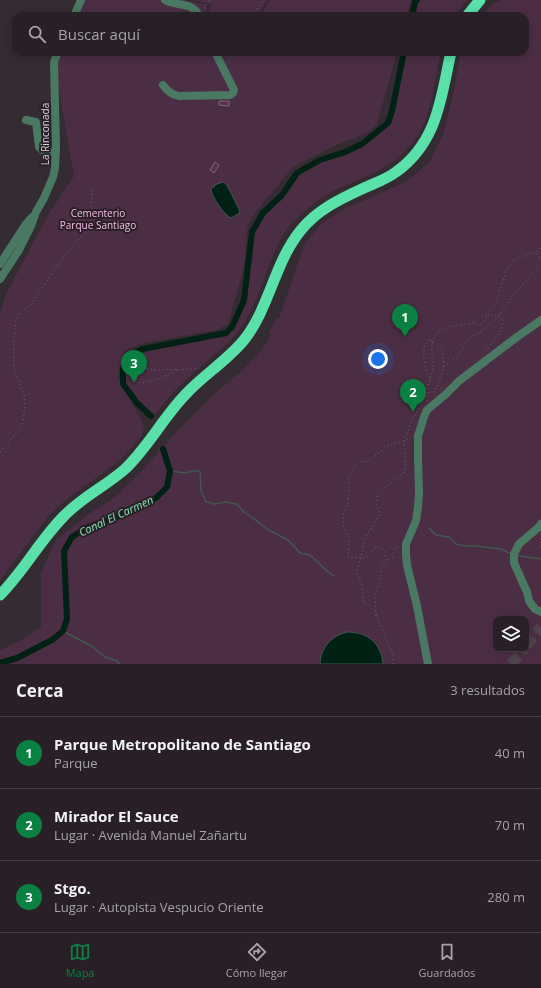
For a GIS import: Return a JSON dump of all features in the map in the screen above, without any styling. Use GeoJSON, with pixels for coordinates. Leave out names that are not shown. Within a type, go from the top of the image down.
{"type":"FeatureCollection","features":[{"type":"Feature","properties":{"kind":"highway"},"geometry":{"type":"LineString","coordinates":[[470,12],[480,0]]}},
{"type":"Feature","properties":{"kind":"highway"},"geometry":{"type":"LineString","coordinates":[[0,595],[13,581],[60,519],[125,469],[140,453],[185,394],[242,343],[259,316],[288,248],[306,224],[319,212],[329,206],[397,172],[418,152],[428,136],[435,119],[451,56]]}},
{"type":"Feature","properties":{"kind":"street"},"geometry":{"type":"LineString","coordinates":[[76,12],[81,0]]}},
{"type":"Feature","properties":{"kind":"street"},"geometry":{"type":"LineString","coordinates":[[165,0],[194,8],[198,12]]}},
{"type":"Feature","properties":{"kind":"street","name":"La Rinconada"},"geometry":{"type":"LineString","coordinates":[[0,279],[3,265],[19,250],[32,226],[36,212],[53,177],[56,153],[54,62],[56,56]]}},
{"type":"Feature","properties":{"kind":"street"},"geometry":{"type":"LineString","coordinates":[[163,85],[175,95],[180,96],[230,95],[234,90],[217,56]]}},
{"type":"Feature","properties":{"kind":"street"},"geometry":{"type":"LineString","coordinates":[[26,120],[36,122],[41,149],[43,151],[56,153]]}},
{"type":"Feature","properties":{"kind":"street"},"geometry":{"type":"LineString","coordinates":[[428,664],[406,555],[406,544],[416,521],[418,507],[418,436],[424,417],[427,410],[459,381],[541,320]]}},
{"type":"Feature","properties":{"kind":"street"},"geometry":{"type":"LineString","coordinates":[[541,524],[519,544],[514,554],[514,563],[527,592],[529,601],[535,609],[541,612]]}},
{"type":"Feature","properties":{"kind":"path"},"geometry":{"type":"LineString","coordinates":[[201,12],[209,0]]}},
{"type":"Feature","properties":{"kind":"path"},"geometry":{"type":"LineString","coordinates":[[256,12],[263,0]]}},
{"type":"Feature","properties":{"kind":"path"},"geometry":{"type":"LineString","coordinates":[[0,452],[16,434],[23,422],[25,406],[24,394],[16,374],[14,364],[16,320],[20,313],[30,306],[60,260],[80,238],[88,223],[91,210],[92,190]]}},
{"type":"Feature","properties":{"kind":"path"},"geometry":{"type":"LineString","coordinates":[[473,322],[481,324],[485,320],[486,315],[493,308],[506,272],[513,260],[536,252],[541,248]]}},
{"type":"Feature","properties":{"kind":"path"},"geometry":{"type":"LineString","coordinates":[[536,252],[541,259]]}},
{"type":"Feature","properties":{"kind":"path"},"geometry":{"type":"LineString","coordinates":[[444,366],[457,357],[463,350],[467,341],[498,317],[514,294],[541,264]]}},
{"type":"Feature","properties":{"kind":"path"},"geometry":{"type":"LineString","coordinates":[[427,410],[428,384],[434,365],[432,359],[432,343],[439,331],[448,327],[473,322],[479,317],[486,315],[498,317],[503,320],[503,325],[495,340],[482,356]]}},
{"type":"Feature","properties":{"kind":"path"},"geometry":{"type":"LineString","coordinates":[[393,664],[394,657],[376,615],[370,606],[363,600],[361,581],[356,572],[362,558],[363,546],[367,535],[380,514],[376,504],[378,495],[393,480],[403,474],[406,466],[404,440],[410,424],[428,394],[434,392],[438,385],[444,366],[442,348],[429,340],[424,348],[424,357],[426,374],[430,378]]}},
{"type":"Feature","properties":{"kind":"path"},"geometry":{"type":"LineString","coordinates":[[177,370],[154,381],[140,383],[135,377],[137,370],[141,369],[200,369]]}},
{"type":"Feature","properties":{"kind":"path"},"geometry":{"type":"LineString","coordinates":[[438,385],[445,395]]}},
{"type":"Feature","properties":{"kind":"path"},"geometry":{"type":"LineString","coordinates":[[387,560],[384,550],[380,547],[374,548],[366,558],[348,556],[349,539],[344,526],[343,516],[348,504],[348,477],[357,462],[369,461],[387,446],[418,436]]}},
{"type":"Feature","properties":{"kind":"path"},"geometry":{"type":"LineString","coordinates":[[541,534],[541,548]]}},
{"type":"Feature","properties":{"kind":"path"},"geometry":{"type":"LineString","coordinates":[[376,615],[375,598],[381,575],[380,570],[387,560],[392,557],[396,548],[406,544]]}},
{"type":"Feature","properties":{"kind":"green space"},"geometry":{"type":"Polygon","coordinates":[[[83,0],[184,0],[207,5],[206,12],[78,12],[83,0]]]}},
{"type":"Feature","properties":{"kind":"green space"},"geometry":{"type":"Polygon","coordinates":[[[193,0],[267,0],[260,12],[208,12],[211,4],[193,0]]]}},
{"type":"Feature","properties":{"kind":"green space"},"geometry":{"type":"Polygon","coordinates":[[[270,0],[411,0],[408,12],[262,12],[270,0]]]}},
{"type":"Feature","properties":{"kind":"green space"},"geometry":{"type":"Polygon","coordinates":[[[420,0],[466,0],[458,12],[415,12],[417,3],[420,0]]]}},
{"type":"Feature","properties":{"kind":"green space"},"geometry":{"type":"Polygon","coordinates":[[[501,0],[541,0],[541,664],[0,664],[0,650],[20,641],[41,627],[41,573],[56,540],[86,516],[115,497],[140,473],[178,430],[214,394],[243,370],[262,350],[271,335],[269,332],[276,319],[279,319],[304,245],[322,223],[346,208],[406,182],[429,163],[443,135],[460,56],[529,56],[529,12],[485,12],[493,4],[501,0]]]}},
{"type":"Feature","properties":{"kind":"green space","name":"Cementerio Parque Santiago"},"geometry":{"type":"Polygon","coordinates":[[[60,56],[396,56],[377,124],[366,134],[338,144],[293,167],[259,208],[248,224],[244,266],[227,324],[217,330],[139,344],[125,351],[117,376],[144,425],[142,435],[127,453],[114,465],[68,498],[49,515],[0,580],[0,315],[6,294],[48,215],[74,176],[56,73],[60,56]]]}},
{"type":"Feature","properties":{"kind":"green space"},"geometry":{"type":"Polygon","coordinates":[[[405,56],[440,56],[429,110],[422,128],[413,142],[389,165],[331,192],[304,211],[292,223],[277,247],[256,300],[242,326],[227,344],[180,385],[156,414],[152,414],[139,402],[125,384],[125,369],[133,355],[144,351],[227,334],[234,328],[245,300],[253,233],[265,214],[284,196],[298,174],[321,162],[346,154],[363,146],[390,124],[405,56]]]}},
{"type":"Feature","properties":{"kind":"shaded area"},"geometry":{"type":"Polygon","coordinates":[[[223,182],[227,185],[240,213],[231,218],[215,200],[211,189],[217,184],[223,182]]]}},
{"type":"Feature","properties":{"kind":"shaded area"},"geometry":{"type":"Polygon","coordinates":[[[347,632],[361,634],[372,640],[379,650],[383,664],[320,664],[322,652],[328,643],[336,636],[347,632]]]}},
{"type":"Feature","properties":{"kind":"building"},"geometry":{"type":"Polygon","coordinates":[[[219,101],[229,101],[229,106],[219,105],[219,101]]]}},
{"type":"Feature","properties":{"kind":"building"},"geometry":{"type":"Polygon","coordinates":[[[215,162],[219,165],[214,173],[210,170],[215,162]]]}},
{"type":"Feature","properties":{"kind":"waterway","name":"Canal El Carmen"},"geometry":{"type":"LineString","coordinates":[[413,12],[415,2],[417,0]]}},
{"type":"Feature","properties":{"kind":"waterway","name":"Canal El Carmen"},"geometry":{"type":"LineString","coordinates":[[151,416],[137,403],[123,384],[123,369],[132,354],[143,349],[226,333],[232,327],[244,300],[252,232],[263,213],[282,195],[297,173],[320,160],[345,152],[362,144],[388,123],[392,111],[403,56]]}},
{"type":"Feature","properties":{"kind":"waterway","name":"Canal El Carmen"},"geometry":{"type":"LineString","coordinates":[[0,663],[17,658],[52,640],[63,631],[67,619],[64,551],[72,537],[88,527],[112,519],[156,498],[167,487],[170,471],[163,449]]}},
{"type":"Feature","properties":{"kind":"waterway"},"geometry":{"type":"LineString","coordinates":[[170,471],[186,473],[200,471],[201,491],[206,502],[215,504],[226,502],[237,504],[244,512],[259,523],[288,540],[300,553],[310,555],[334,576]]}},
{"type":"Feature","properties":{"kind":"waterway"},"geometry":{"type":"LineString","coordinates":[[429,528],[436,535],[449,537],[456,544],[501,549],[509,553]]}},
{"type":"Feature","properties":{"kind":"waterway"},"geometry":{"type":"LineString","coordinates":[[519,556],[541,559]]}},
{"type":"Feature","properties":{"kind":"waterway"},"geometry":{"type":"LineString","coordinates":[[63,631],[93,647],[105,657],[117,661],[119,664]]}},
{"type":"Feature","properties":{"kind":"tunnel"},"geometry":{"type":"LineString","coordinates":[[529,642],[541,627]]}},
{"type":"Feature","properties":{"kind":"tunnel"},"geometry":{"type":"LineString","coordinates":[[511,664],[521,652]]}},
{"type":"Feature","properties":{"kind":"place","name":"Parque Metropolitano de Santiago"},"geometry":{"type":"Point","coordinates":[405,337]}},
{"type":"Feature","properties":{"kind":"place","name":"Stgo."},"geometry":{"type":"Point","coordinates":[134,383]}},
{"type":"Feature","properties":{"kind":"place","name":"Mirador El Sauce"},"geometry":{"type":"Point","coordinates":[413,412]}}]}
